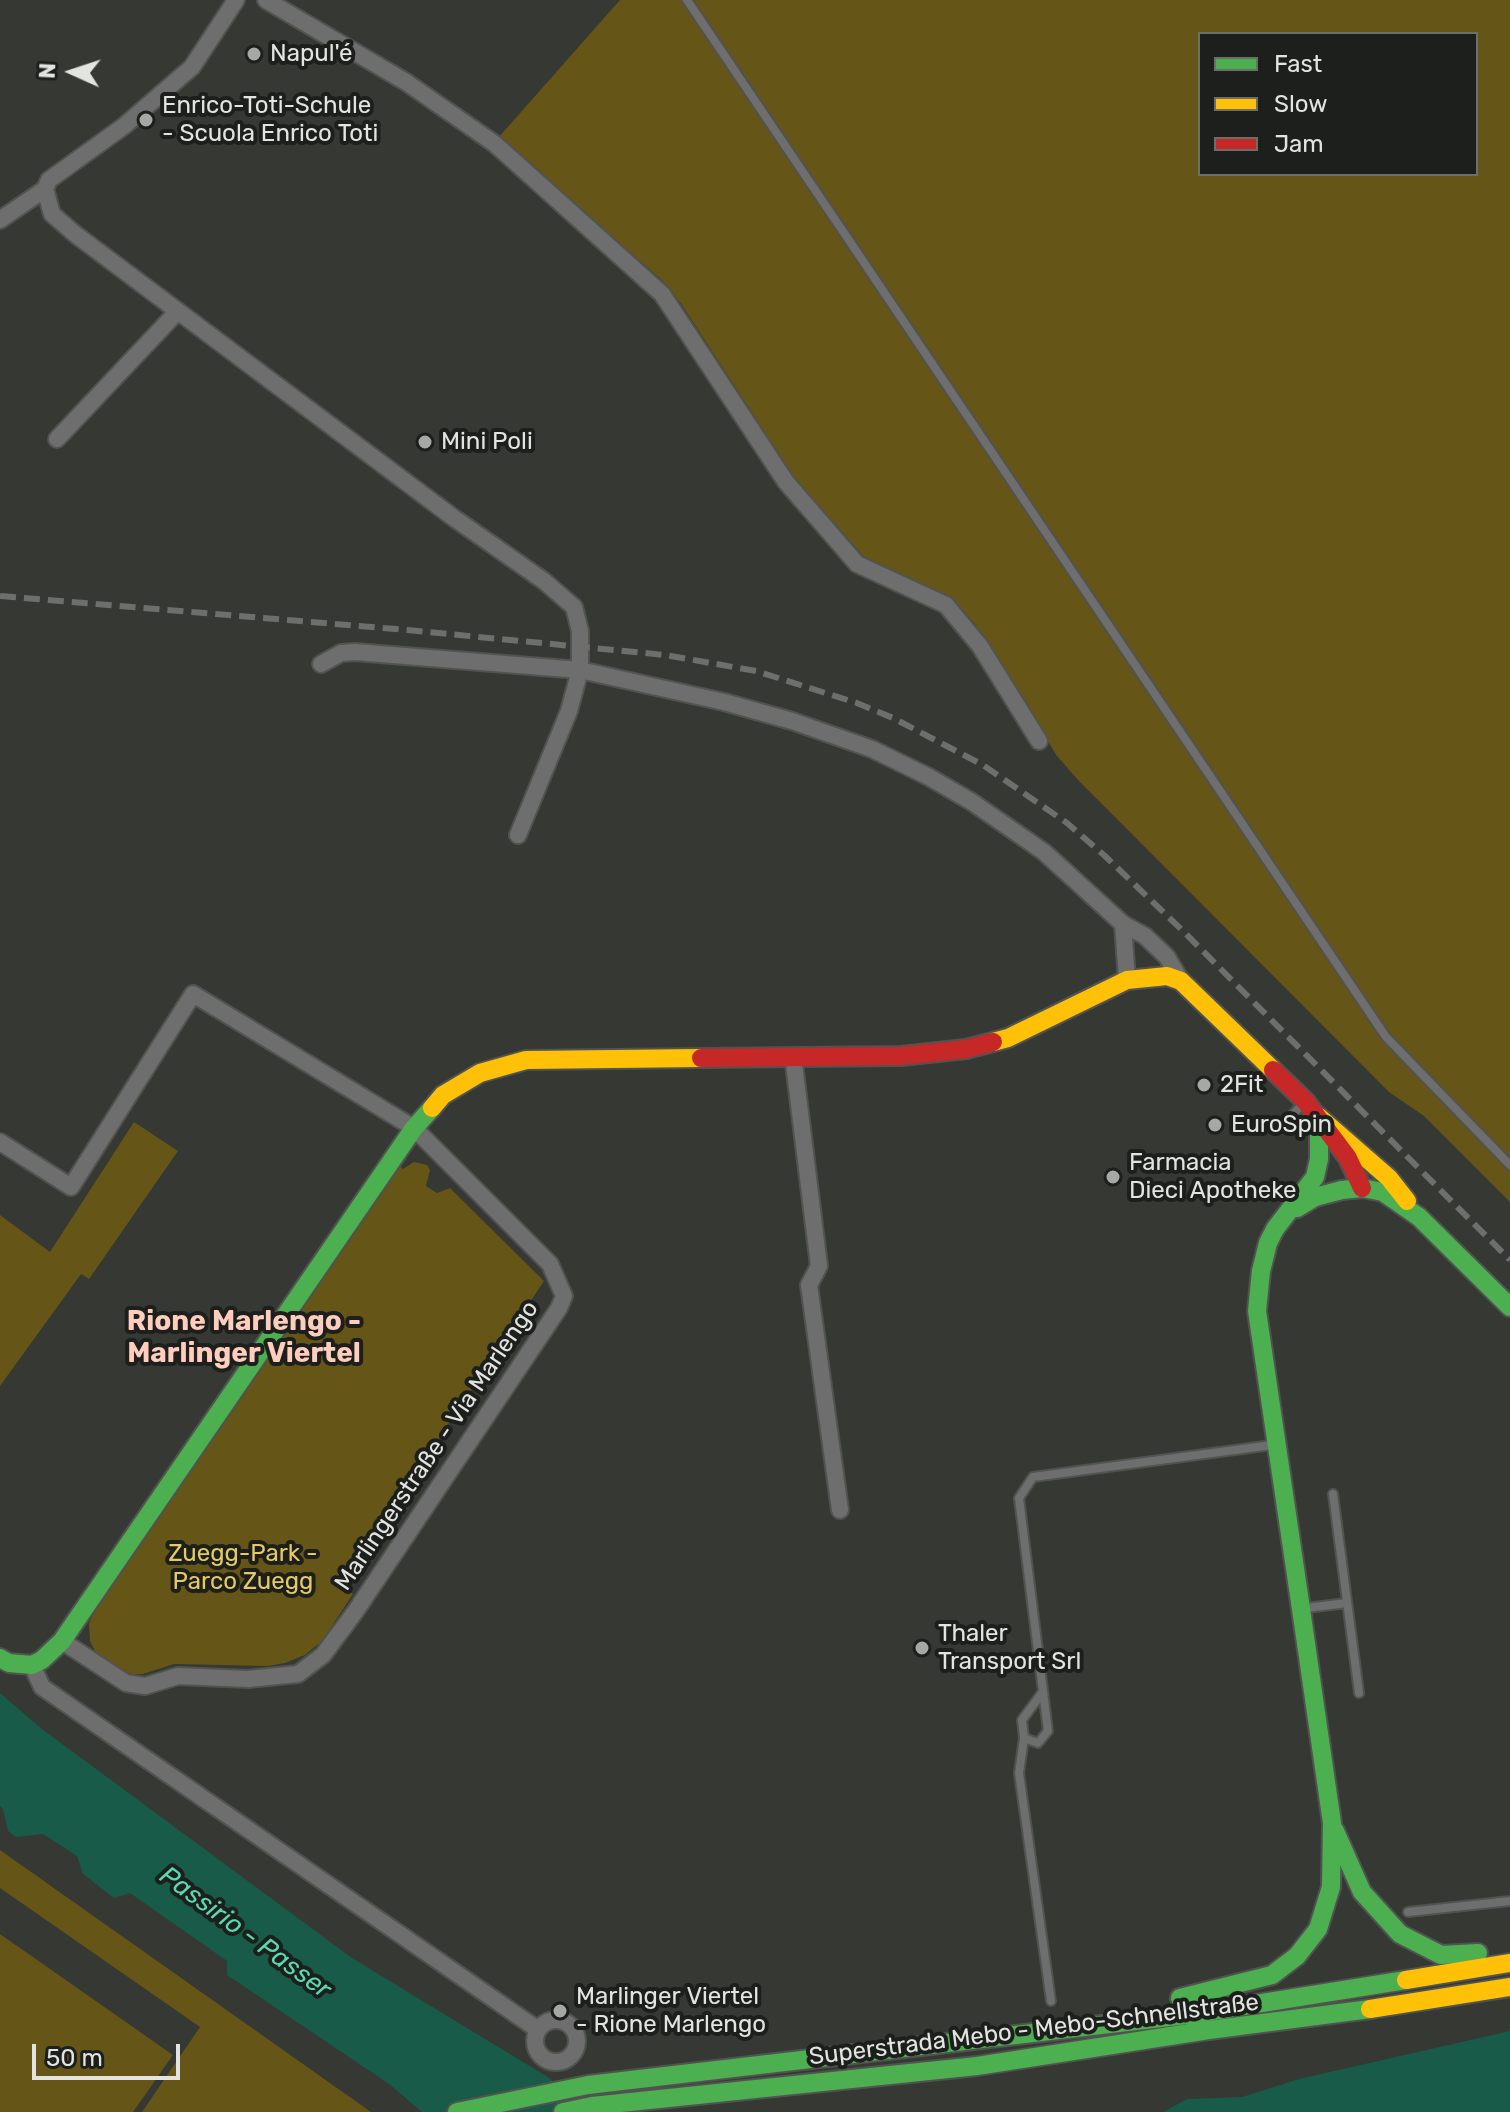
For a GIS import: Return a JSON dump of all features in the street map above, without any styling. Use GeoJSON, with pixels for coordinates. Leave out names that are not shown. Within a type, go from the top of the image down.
{"type":"FeatureCollection","features":[{"type":"Feature","properties":{"kind":"main road"},"geometry":{"type":"LineString","coordinates":[[0,1658],[20,1666],[32,1665],[62,1641],[414,1128],[449,1092],[480,1073],[526,1060],[901,1056],[966,1049],[1008,1038],[1127,980],[1155,975],[1181,981],[1306,1102],[1348,1158],[1362,1188]]}},
{"type":"Feature","properties":{"kind":"main road"},"geometry":{"type":"LineString","coordinates":[[956,2044],[1236,1986],[1272,1975],[1297,1956],[1318,1929],[1331,1887],[1332,1823],[1257,1311],[1261,1271],[1268,1243],[1275,1229],[1315,1177],[1320,1150],[1319,1117]]}},
{"type":"Feature","properties":{"kind":"main road"},"geometry":{"type":"LineString","coordinates":[[1319,1117],[1389,1178],[1419,1217],[1510,1307]]}},
{"type":"Feature","properties":{"kind":"main road"},"geometry":{"type":"LineString","coordinates":[[1289,1214],[1315,1197],[1362,1188],[1383,1192],[1419,1217]]}},
{"type":"Feature","properties":{"kind":"main road"},"geometry":{"type":"LineString","coordinates":[[1332,1823],[1362,1892],[1400,1934],[1441,1955],[1493,1952],[1510,1961]]}},
{"type":"Feature","properties":{"kind":"main road","name":"Superstrada Mebo - Mebo-Schnellstraße"},"geometry":{"type":"LineString","coordinates":[[457,2112],[588,2085],[1187,2015],[1510,1961]]}},
{"type":"Feature","properties":{"kind":"main road","name":"Superstrada Mebo - Mebo-Schnellstraße"},"geometry":{"type":"LineString","coordinates":[[563,2112],[592,2106],[977,2066],[1510,1987]]}},
{"type":"Feature","properties":{"kind":"street"},"geometry":{"type":"LineString","coordinates":[[0,220],[45,189],[49,180],[134,118],[192,67],[236,0]]}},
{"type":"Feature","properties":{"kind":"street"},"geometry":{"type":"LineString","coordinates":[[266,0],[406,82],[495,144],[662,294],[786,482],[857,564],[946,605],[980,646],[1039,741]]}},
{"type":"Feature","properties":{"kind":"street"},"geometry":{"type":"LineString","coordinates":[[45,189],[52,214],[75,234],[454,518],[544,581],[574,607],[580,631],[580,670],[569,711],[518,835]]}},
{"type":"Feature","properties":{"kind":"street"},"geometry":{"type":"LineString","coordinates":[[57,439],[178,311]]}},
{"type":"Feature","properties":{"kind":"street"},"geometry":{"type":"LineString","coordinates":[[321,664],[341,653],[355,652],[580,670],[724,702],[792,721],[872,749],[972,802],[1044,852],[1123,924],[1145,936],[1167,957],[1181,981]]}},
{"type":"Feature","properties":{"kind":"street"},"geometry":{"type":"LineString","coordinates":[[1123,924],[1127,980]]}},
{"type":"Feature","properties":{"kind":"street"},"geometry":{"type":"LineString","coordinates":[[0,1142],[71,1187],[193,994],[414,1128]]}},
{"type":"Feature","properties":{"kind":"street"},"geometry":{"type":"LineString","coordinates":[[793,1056],[819,1266],[809,1285],[840,1510]]}},
{"type":"Feature","properties":{"kind":"street","name":"Marlingerstraße - Via Marlengo"},"geometry":{"type":"LineString","coordinates":[[62,1641],[126,1683],[145,1686],[178,1676],[248,1679],[298,1674],[323,1655],[355,1612],[559,1308],[564,1296],[550,1264],[414,1128]]}},
{"type":"Feature","properties":{"kind":"street"},"geometry":{"type":"LineString","coordinates":[[32,1665],[42,1687],[537,2029]]}},
{"type":"Feature","properties":{"kind":"lane"},"geometry":{"type":"LineString","coordinates":[[687,0],[1386,1037],[1510,1165]]}},
{"type":"Feature","properties":{"kind":"lane"},"geometry":{"type":"LineString","coordinates":[[1281,1126],[1306,1102]]}},
{"type":"Feature","properties":{"kind":"lane"},"geometry":{"type":"LineString","coordinates":[[1024,1738],[1038,1743],[1048,1731],[1019,1498],[1033,1477],[1277,1444]]}},
{"type":"Feature","properties":{"kind":"lane"},"geometry":{"type":"LineString","coordinates":[[1333,1494],[1359,1693]]}},
{"type":"Feature","properties":{"kind":"lane"},"geometry":{"type":"LineString","coordinates":[[1301,1609],[1347,1603]]}},
{"type":"Feature","properties":{"kind":"lane"},"geometry":{"type":"LineString","coordinates":[[1042,1693],[1022,1720],[1024,1738],[1019,1773],[1051,2001]]}},
{"type":"Feature","properties":{"kind":"lane"},"geometry":{"type":"LineString","coordinates":[[1408,1912],[1510,1901]]}},
{"type":"Feature","properties":{"kind":"green space"},"geometry":{"type":"Polygon","coordinates":[[[620,0],[1510,0],[1510,1202],[1424,1116],[1389,1092],[1079,781],[1057,756],[975,624],[955,601],[866,559],[795,479],[682,305],[662,280],[498,138],[620,0]]]}},
{"type":"Feature","properties":{"kind":"green space"},"geometry":{"type":"Polygon","coordinates":[[[134,1122],[178,1151],[89,1279],[81,1274],[0,1386],[0,1215],[50,1252],[134,1122]]]}},
{"type":"Feature","properties":{"kind":"green space","name":"Zuegg-Park - Parco Zuegg"},"geometry":{"type":"Polygon","coordinates":[[[414,1162],[427,1165],[430,1170],[426,1186],[437,1193],[450,1188],[544,1281],[341,1585],[353,1594],[322,1641],[305,1655],[268,1666],[174,1664],[143,1674],[129,1674],[118,1669],[97,1655],[90,1641],[89,1623],[97,1607],[400,1166],[403,1169],[414,1162]]]}},
{"type":"Feature","properties":{"kind":"green space"},"geometry":{"type":"Polygon","coordinates":[[[0,1850],[371,2112],[142,2112],[200,2027],[0,1888],[0,1850]]]}},
{"type":"Feature","properties":{"kind":"green space"},"geometry":{"type":"Polygon","coordinates":[[[0,1934],[173,2055],[133,2112],[0,2112],[0,1934]]]}},
{"type":"Feature","properties":{"kind":"water","name":"Passirio - Passer"},"geometry":{"type":"Polygon","coordinates":[[[0,1693],[42,1729],[352,1958],[551,2079],[571,2112],[422,2112],[389,2084],[227,1975],[227,1961],[130,1893],[114,1898],[83,1874],[77,1856],[43,1834],[16,1837],[8,1831],[0,1806],[0,1693]]]}},
{"type":"Feature","properties":{"kind":"water"},"geometry":{"type":"Polygon","coordinates":[[[1510,2031],[1510,2112],[1163,2112],[1187,2099],[1242,2097],[1299,2079],[1510,2031]]]}},
{"type":"Feature","properties":{"kind":"railway"},"geometry":{"type":"LineString","coordinates":[[0,596],[665,655],[756,671],[857,703],[893,718],[983,765],[1067,823],[1105,856],[1510,1260]]}},
{"type":"Feature","properties":{"kind":"traffic: fast"},"geometry":{"type":"LineString","coordinates":[[0,1658],[9,1663],[32,1665],[62,1641],[414,1128],[432,1108]]}},
{"type":"Feature","properties":{"kind":"traffic: fast"},"geometry":{"type":"LineString","coordinates":[[1301,1609],[1257,1311],[1261,1271],[1268,1243],[1275,1229],[1315,1177],[1319,1159],[1319,1117]]}},
{"type":"Feature","properties":{"kind":"traffic: fast"},"geometry":{"type":"LineString","coordinates":[[1297,1208],[1315,1197],[1342,1190],[1362,1188],[1383,1192],[1419,1217],[1510,1307]]}},
{"type":"Feature","properties":{"kind":"traffic: fast"},"geometry":{"type":"LineString","coordinates":[[1180,1998],[1272,1975],[1297,1956],[1318,1929],[1331,1887],[1332,1823],[1301,1609]]}},
{"type":"Feature","properties":{"kind":"traffic: fast"},"geometry":{"type":"LineString","coordinates":[[1335,1831],[1362,1892],[1400,1934],[1441,1955],[1478,1953]]}},
{"type":"Feature","properties":{"kind":"traffic: fast"},"geometry":{"type":"LineString","coordinates":[[457,2112],[588,2085],[1187,2015],[1406,1980]]}},
{"type":"Feature","properties":{"kind":"traffic: fast"},"geometry":{"type":"LineString","coordinates":[[563,2112],[592,2106],[977,2066],[1370,2009]]}},
{"type":"Feature","properties":{"kind":"traffic: slow"},"geometry":{"type":"LineString","coordinates":[[993,1042],[1008,1038],[1127,980],[1167,976],[1181,981],[1273,1070]]}},
{"type":"Feature","properties":{"kind":"traffic: slow"},"geometry":{"type":"LineString","coordinates":[[432,1108],[443,1095],[480,1073],[526,1060],[701,1058]]}},
{"type":"Feature","properties":{"kind":"traffic: slow"},"geometry":{"type":"LineString","coordinates":[[1319,1117],[1389,1178],[1407,1201]]}},
{"type":"Feature","properties":{"kind":"traffic: slow"},"geometry":{"type":"LineString","coordinates":[[1406,1980],[1510,1963]]}},
{"type":"Feature","properties":{"kind":"traffic: slow"},"geometry":{"type":"LineString","coordinates":[[1370,2009],[1510,1987]]}},
{"type":"Feature","properties":{"kind":"traffic: jam"},"geometry":{"type":"LineString","coordinates":[[701,1058],[901,1056],[966,1049],[993,1042]]}},
{"type":"Feature","properties":{"kind":"traffic: jam"},"geometry":{"type":"LineString","coordinates":[[1273,1070],[1306,1102],[1348,1158],[1362,1188]]}},
{"type":"Feature","properties":{"kind":"place","name":"Napul'é"},"geometry":{"type":"Point","coordinates":[254,54]}},
{"type":"Feature","properties":{"kind":"place","name":"Enrico-Toti-Schule - Scuola Enrico Toti"},"geometry":{"type":"Point","coordinates":[146,120]}},
{"type":"Feature","properties":{"kind":"place","name":"Mini Poli"},"geometry":{"type":"Point","coordinates":[425,442]}},
{"type":"Feature","properties":{"kind":"place","name":"2Fit"},"geometry":{"type":"Point","coordinates":[1204,1085]}},
{"type":"Feature","properties":{"kind":"place","name":"EuroSpin"},"geometry":{"type":"Point","coordinates":[1215,1125]}},
{"type":"Feature","properties":{"kind":"place","name":"Farmacia Dieci Apotheke"},"geometry":{"type":"Point","coordinates":[1113,1177]}},
{"type":"Feature","properties":{"kind":"place","name":"Thaler Transport Srl"},"geometry":{"type":"Point","coordinates":[922,1648]}},
{"type":"Feature","properties":{"kind":"place","name":"Marlinger Viertel - Rione Marlengo"},"geometry":{"type":"Point","coordinates":[560,2011]}},
{"type":"Feature","properties":{"kind":"district","name":"Rione Marlengo - Marlinger Viertel"},"geometry":{"type":"Point","coordinates":[244,1338]}}]}
